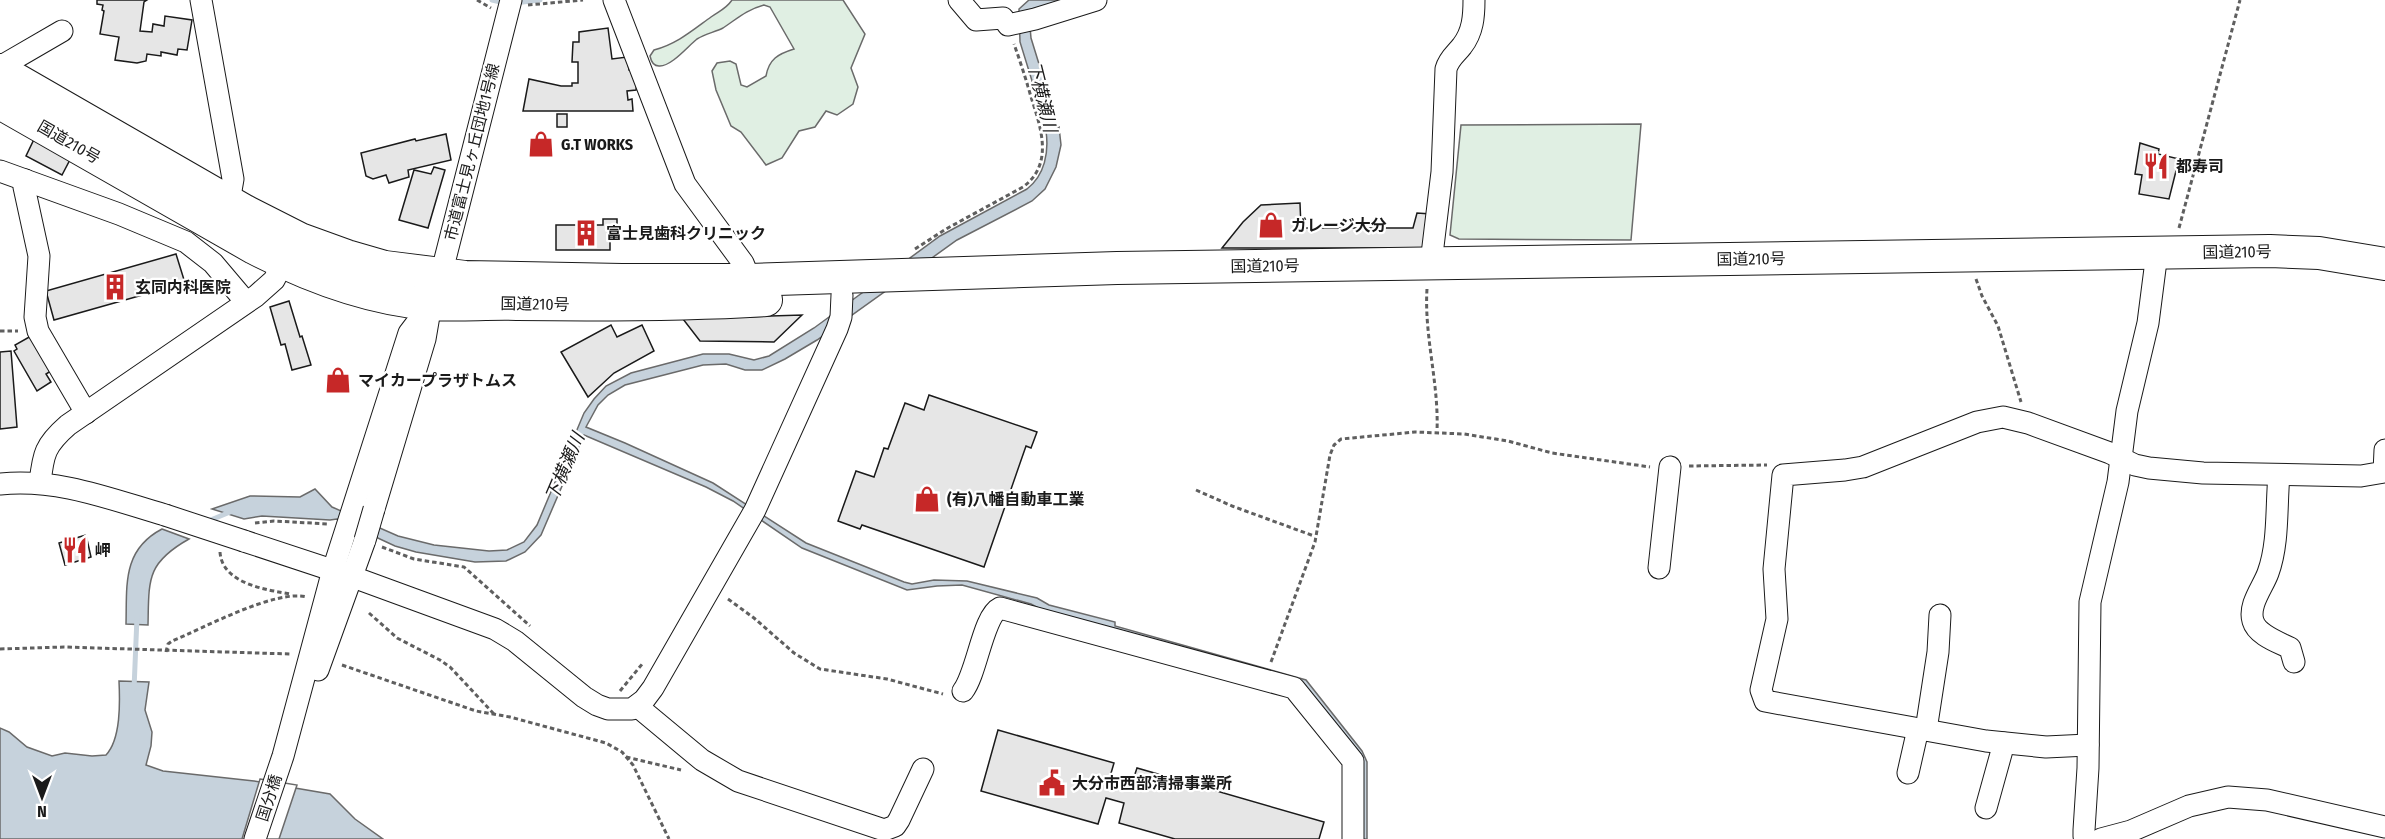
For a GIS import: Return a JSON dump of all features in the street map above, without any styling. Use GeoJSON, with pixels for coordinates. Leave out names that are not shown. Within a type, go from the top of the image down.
{"type":"FeatureCollection","features":[{"type":"Feature","properties":{"kind":"highway","name":"国道210号"},"geometry":{"type":"LineString","coordinates":[[0,69],[229,202],[300,239],[385,267],[441,275],[611,280],[750,280],[1117,268],[2270,251],[2319,253],[2385,264]]}},
{"type":"Feature","properties":{"kind":"highway","name":"国道210号"},"geometry":{"type":"LineString","coordinates":[[0,103],[283,263],[334,283],[431,304],[667,304],[842,295],[1117,268]]}},
{"type":"Feature","properties":{"kind":"street"},"geometry":{"type":"LineString","coordinates":[[201,0],[233,178],[229,202]]}},
{"type":"Feature","properties":{"kind":"street"},"geometry":{"type":"LineString","coordinates":[[614,0],[685,184],[743,263],[750,280]]}},
{"type":"Feature","properties":{"kind":"street"},"geometry":{"type":"LineString","coordinates":[[959,0],[976,20],[1003,18],[1020,23],[1096,0]]}},
{"type":"Feature","properties":{"kind":"street"},"geometry":{"type":"LineString","coordinates":[[1431,263],[1442,172],[1446,69],[1449,60],[1470,33],[1474,0]]}},
{"type":"Feature","properties":{"kind":"street","name":"市道富士見ヶ丘団地1号線"},"geometry":{"type":"LineString","coordinates":[[357,536],[365,504],[425,339],[431,304],[441,275],[510,5]]}},
{"type":"Feature","properties":{"kind":"street"},"geometry":{"type":"LineString","coordinates":[[0,69],[62,31]]}},
{"type":"Feature","properties":{"kind":"street"},"geometry":{"type":"LineString","coordinates":[[0,171],[119,214],[186,242],[213,263],[246,302]]}},
{"type":"Feature","properties":{"kind":"street"},"geometry":{"type":"LineString","coordinates":[[25,180],[24,187],[39,256],[35,317],[38,331],[86,413]]}},
{"type":"Feature","properties":{"kind":"street"},"geometry":{"type":"LineString","coordinates":[[2087,839],[2084,836],[2084,830],[2090,602],[2122,458],[2127,411],[2165,253]]}},
{"type":"Feature","properties":{"kind":"street"},"geometry":{"type":"LineString","coordinates":[[40,483],[43,460],[50,442],[68,425],[246,302],[274,280],[283,263]]}},
{"type":"Feature","properties":{"kind":"street"},"geometry":{"type":"LineString","coordinates":[[0,484],[40,483],[81,490],[165,515],[247,532],[343,573],[495,629],[515,641],[584,697],[597,705],[622,710],[637,706],[647,696],[755,510],[837,329],[841,317],[842,295]]}},
{"type":"Feature","properties":{"kind":"street"},"geometry":{"type":"LineString","coordinates":[[2088,745],[2046,747],[2004,743],[1765,701],[1761,690],[1778,619],[1774,569],[1783,475],[1845,470],[1863,466],[1985,419],[2003,417],[2023,421],[2135,465],[2203,473],[2353,477],[2384,472],[2385,450]]}},
{"type":"Feature","properties":{"kind":"street"},"geometry":{"type":"LineString","coordinates":[[1659,568],[1670,467]]}},
{"type":"Feature","properties":{"kind":"street"},"geometry":{"type":"LineString","coordinates":[[2279,475],[2271,560],[2253,606],[2252,618],[2253,624],[2263,634],[2290,648],[2294,662]]}},
{"type":"Feature","properties":{"kind":"street","name":"国分橋"},"geometry":{"type":"LineString","coordinates":[[255,839],[319,661],[343,573],[357,536]]}},
{"type":"Feature","properties":{"kind":"street"},"geometry":{"type":"LineString","coordinates":[[963,691],[969,682],[991,617],[995,610],[1000,608],[1294,688],[1353,761],[1353,839]]}},
{"type":"Feature","properties":{"kind":"street"},"geometry":{"type":"LineString","coordinates":[[1908,773],[1922,730],[1938,652],[1940,615]]}},
{"type":"Feature","properties":{"kind":"street"},"geometry":{"type":"LineString","coordinates":[[637,706],[717,771],[738,781],[884,830],[895,826],[899,820],[923,769]]}},
{"type":"Feature","properties":{"kind":"street"},"geometry":{"type":"LineString","coordinates":[[1986,808],[2004,743]]}},
{"type":"Feature","properties":{"kind":"street"},"geometry":{"type":"LineString","coordinates":[[2100,839],[2131,831],[2189,806],[2228,797],[2267,800],[2385,826]]}},
{"type":"Feature","properties":{"kind":"path"},"geometry":{"type":"LineString","coordinates":[[477,0],[510,5],[583,0]]}},
{"type":"Feature","properties":{"kind":"path"},"geometry":{"type":"LineString","coordinates":[[2165,253],[2240,0]]}},
{"type":"Feature","properties":{"kind":"path"},"geometry":{"type":"LineString","coordinates":[[906,251],[914,250],[946,229],[1023,187],[1030,182],[1039,167],[1043,150],[1041,127],[1020,23]]}},
{"type":"Feature","properties":{"kind":"path"},"geometry":{"type":"LineString","coordinates":[[1431,263],[1426,304],[1438,411],[1437,432]]}},
{"type":"Feature","properties":{"kind":"path"},"geometry":{"type":"LineString","coordinates":[[1975,273],[1979,289],[2008,351],[2021,399],[2023,421]]}},
{"type":"Feature","properties":{"kind":"path"},"geometry":{"type":"LineString","coordinates":[[1264,680],[1315,542],[1328,464],[1334,445],[1341,439],[1437,432],[1489,437],[1551,453],[1643,466],[1773,466],[1779,468],[1783,475]]}},
{"type":"Feature","properties":{"kind":"path"},"geometry":{"type":"LineString","coordinates":[[1197,490],[1244,511],[1314,536]]}},
{"type":"Feature","properties":{"kind":"path"},"geometry":{"type":"LineString","coordinates":[[247,532],[274,521],[357,536],[414,559],[464,567],[535,630]]}},
{"type":"Feature","properties":{"kind":"path"},"geometry":{"type":"LineString","coordinates":[[220,551],[220,560],[225,568],[243,581],[256,587],[308,598]]}},
{"type":"Feature","properties":{"kind":"path"},"geometry":{"type":"LineString","coordinates":[[711,589],[754,618],[794,653],[820,669],[887,679],[945,694],[953,695],[963,691]]}},
{"type":"Feature","properties":{"kind":"path"},"geometry":{"type":"LineString","coordinates":[[166,651],[168,644],[172,641],[274,599],[297,595]]}},
{"type":"Feature","properties":{"kind":"path"},"geometry":{"type":"LineString","coordinates":[[369,613],[397,638],[450,667],[494,714]]}},
{"type":"Feature","properties":{"kind":"path"},"geometry":{"type":"LineString","coordinates":[[0,649],[64,647],[319,661],[477,711],[606,743],[622,752],[633,765],[669,839]]}},
{"type":"Feature","properties":{"kind":"path"},"geometry":{"type":"LineString","coordinates":[[618,693],[644,663],[675,651]]}},
{"type":"Feature","properties":{"kind":"green space"},"geometry":{"type":"Polygon","coordinates":[[[732,0],[843,0],[865,34],[851,68],[858,87],[853,104],[837,115],[826,111],[815,127],[799,131],[782,158],[766,165],[741,132],[731,126],[716,90],[712,71],[717,63],[730,61],[736,64],[741,85],[747,87],[766,76],[769,65],[775,58],[794,49],[770,7],[764,5],[752,9],[723,28],[700,37],[669,63],[655,65],[650,56],[654,50],[691,32],[725,8],[732,0]]]}},
{"type":"Feature","properties":{"kind":"green space"},"geometry":{"type":"Polygon","coordinates":[[[1641,124],[1631,240],[1459,239],[1450,235],[1461,125],[1641,124]]]}},
{"type":"Feature","properties":{"kind":"water"},"geometry":{"type":"Polygon","coordinates":[[[1029,0],[1068,0],[1030,27],[1031,38],[1056,119],[1045,123],[1020,42],[1019,9],[1029,0]]]}},
{"type":"Feature","properties":{"kind":"water"},"geometry":{"type":"Polygon","coordinates":[[[1059,127],[1061,145],[1056,167],[1045,189],[1032,201],[957,240],[817,340],[762,370],[745,370],[726,364],[703,365],[625,385],[608,395],[598,405],[586,427],[713,483],[806,543],[904,582],[912,584],[934,580],[967,581],[1037,598],[1049,605],[1115,622],[1115,626],[1306,680],[1362,751],[1367,762],[1367,839],[1362,839],[1362,762],[1302,683],[1042,610],[1031,604],[962,585],[907,590],[802,548],[733,501],[706,487],[584,435],[541,535],[525,552],[506,561],[475,562],[416,552],[395,546],[337,519],[262,516],[244,519],[212,509],[250,496],[300,497],[315,489],[332,507],[398,536],[434,545],[489,551],[507,550],[524,542],[537,525],[584,413],[606,386],[631,373],[703,354],[729,354],[754,360],[769,356],[814,328],[940,236],[1027,189],[1042,170],[1047,147],[1046,131],[1059,127]]]}},
{"type":"Feature","properties":{"kind":"water"},"geometry":{"type":"Polygon","coordinates":[[[162,529],[189,539],[165,556],[157,565],[150,584],[148,625],[126,624],[127,582],[133,558],[149,538],[162,529]]]}},
{"type":"Feature","properties":{"kind":"water"},"geometry":{"type":"Polygon","coordinates":[[[119,681],[149,682],[145,710],[152,732],[146,765],[163,771],[254,781],[330,794],[355,819],[383,839],[0,839],[0,728],[9,732],[27,747],[52,756],[65,753],[106,755],[117,730],[119,681]]]}},
{"type":"Feature","properties":{"kind":"pier"},"geometry":{"type":"Polygon","coordinates":[[[260,779],[297,785],[279,839],[242,839],[260,779]]]}},
{"type":"Feature","properties":{"kind":"building"},"geometry":{"type":"Polygon","coordinates":[[[97,0],[147,0],[144,2],[140,31],[152,32],[153,24],[164,26],[165,16],[192,20],[187,50],[178,49],[177,55],[161,52],[161,56],[147,54],[146,61],[137,63],[115,60],[119,37],[100,34],[104,11],[102,10],[103,5],[97,4],[97,0]]]}},
{"type":"Feature","properties":{"kind":"building"},"geometry":{"type":"Polygon","coordinates":[[[608,28],[612,59],[627,57],[629,70],[638,73],[636,90],[627,91],[628,100],[632,99],[633,111],[523,111],[529,79],[561,86],[572,86],[572,83],[578,83],[578,62],[572,62],[573,42],[579,42],[579,32],[608,28]]]}},
{"type":"Feature","properties":{"kind":"building"},"geometry":{"type":"Polygon","coordinates":[[[557,114],[567,114],[567,127],[557,127],[557,114]]]}},
{"type":"Feature","properties":{"kind":"building"},"geometry":{"type":"Polygon","coordinates":[[[38,131],[74,152],[62,175],[26,156],[38,131]]]}},
{"type":"Feature","properties":{"kind":"building"},"geometry":{"type":"Polygon","coordinates":[[[446,134],[451,160],[408,170],[409,177],[389,183],[386,175],[373,179],[366,176],[361,153],[415,139],[416,141],[446,134]]]}},
{"type":"Feature","properties":{"kind":"building","name":"都寿司"},"geometry":{"type":"Polygon","coordinates":[[[2140,143],[2159,149],[2158,154],[2179,159],[2169,199],[2139,194],[2142,175],[2135,174],[2140,143]]]}},
{"type":"Feature","properties":{"kind":"building"},"geometry":{"type":"Polygon","coordinates":[[[434,167],[445,170],[428,228],[399,220],[414,170],[431,174],[434,167]]]}},
{"type":"Feature","properties":{"kind":"building","name":"ガレージ大分"},"geometry":{"type":"Polygon","coordinates":[[[1300,203],[1301,228],[1413,228],[1417,213],[1431,214],[1427,248],[1222,248],[1243,222],[1261,205],[1300,203]]]}},
{"type":"Feature","properties":{"kind":"building","name":"富士見歯科クリニック"},"geometry":{"type":"Polygon","coordinates":[[[603,219],[617,219],[617,241],[610,241],[610,250],[556,250],[556,225],[603,225],[603,219]]]}},
{"type":"Feature","properties":{"kind":"building","name":"玄同内科医院"},"geometry":{"type":"Polygon","coordinates":[[[176,254],[185,283],[54,320],[46,291],[176,254]]]}},
{"type":"Feature","properties":{"kind":"building"},"geometry":{"type":"Polygon","coordinates":[[[289,301],[311,365],[292,370],[285,344],[281,345],[270,307],[289,301]]]}},
{"type":"Feature","properties":{"kind":"building"},"geometry":{"type":"Polygon","coordinates":[[[802,315],[774,342],[700,341],[683,319],[802,315]]]}},
{"type":"Feature","properties":{"kind":"building"},"geometry":{"type":"Polygon","coordinates":[[[611,325],[617,337],[642,325],[654,351],[614,373],[588,397],[561,352],[611,325]]]}},
{"type":"Feature","properties":{"kind":"building"},"geometry":{"type":"Polygon","coordinates":[[[31,336],[54,369],[46,374],[51,382],[37,391],[14,351],[17,349],[15,345],[31,336]]]}},
{"type":"Feature","properties":{"kind":"building"},"geometry":{"type":"Polygon","coordinates":[[[11,351],[17,427],[0,429],[0,352],[11,351]]]}},
{"type":"Feature","properties":{"kind":"building","name":"(有)八幡自動車工業"},"geometry":{"type":"Polygon","coordinates":[[[929,395],[1037,432],[1031,448],[1026,446],[984,567],[862,525],[860,529],[838,521],[856,471],[874,477],[884,448],[888,449],[905,403],[924,410],[929,395]]]}},
{"type":"Feature","properties":{"kind":"building","name":"岬"},"geometry":{"type":"Polygon","coordinates":[[[86,535],[91,557],[65,565],[59,543],[86,535]]]}},
{"type":"Feature","properties":{"kind":"building","name":"大分市西部清掃事業所"},"geometry":{"type":"Polygon","coordinates":[[[998,730],[1114,763],[1109,780],[1131,786],[1137,768],[1324,822],[1319,839],[1175,839],[1119,823],[1124,803],[1106,798],[1098,824],[981,791],[998,730]]]}},
{"type":"Feature","properties":{"kind":"waterway"},"geometry":{"type":"LineString","coordinates":[[492,0],[505,3]]}},
{"type":"Feature","properties":{"kind":"waterway"},"geometry":{"type":"LineString","coordinates":[[514,3],[540,0]]}},
{"type":"Feature","properties":{"kind":"waterway","name":"下横瀬川"},"geometry":{"type":"LineString","coordinates":[[1049,114],[1054,134]]}},
{"type":"Feature","properties":{"kind":"waterway"},"geometry":{"type":"LineString","coordinates":[[206,522],[230,512]]}},
{"type":"Feature","properties":{"kind":"waterway"},"geometry":{"type":"LineString","coordinates":[[134,689],[137,617]]}},
{"type":"Feature","properties":{"kind":"place","name":"G.T WORKS"},"geometry":{"type":"Point","coordinates":[541,144]}},
{"type":"Feature","properties":{"kind":"place","name":"都寿司"},"geometry":{"type":"Point","coordinates":[2156,166]}},
{"type":"Feature","properties":{"kind":"place","name":"ガレージ大分"},"geometry":{"type":"Point","coordinates":[1271,225]}},
{"type":"Feature","properties":{"kind":"place","name":"富士見歯科クリニック"},"geometry":{"type":"Point","coordinates":[586,233]}},
{"type":"Feature","properties":{"kind":"place","name":"玄同内科医院"},"geometry":{"type":"Point","coordinates":[115,287]}},
{"type":"Feature","properties":{"kind":"place","name":"マイカープラザトムス"},"geometry":{"type":"Point","coordinates":[338,380]}},
{"type":"Feature","properties":{"kind":"place","name":"(有)八幡自動車工業"},"geometry":{"type":"Point","coordinates":[927,499]}},
{"type":"Feature","properties":{"kind":"place","name":"岬"},"geometry":{"type":"Point","coordinates":[75,550]}},
{"type":"Feature","properties":{"kind":"place","name":"大分市西部清掃事業所"},"geometry":{"type":"Point","coordinates":[1052,783]}}]}
